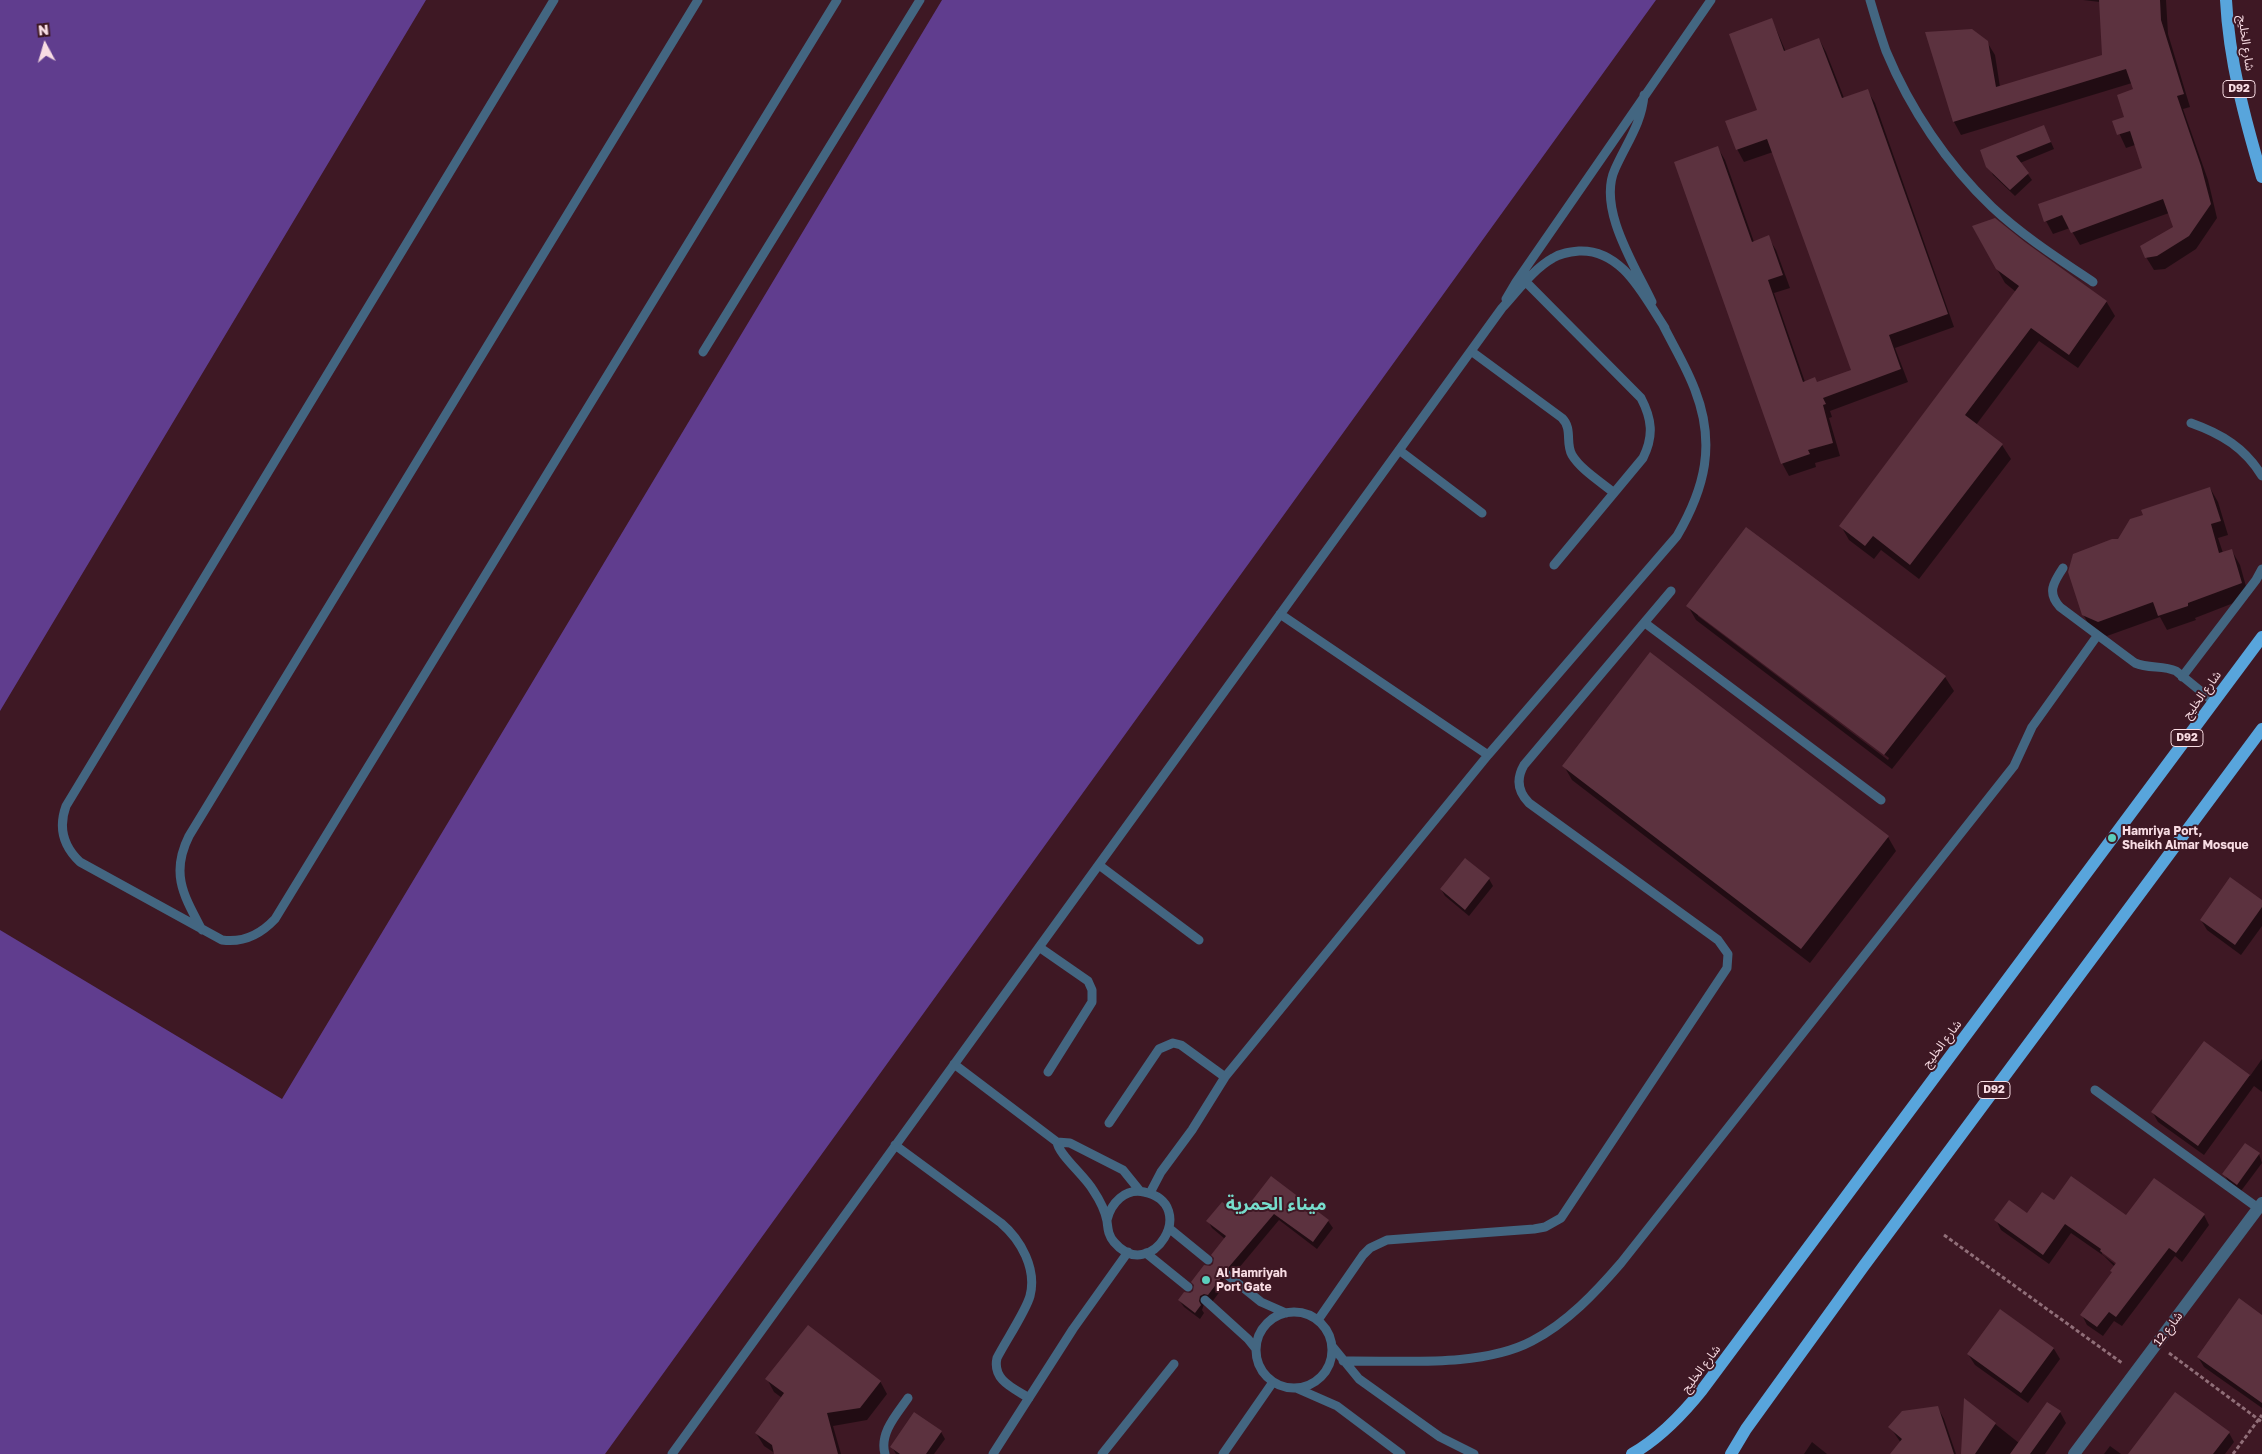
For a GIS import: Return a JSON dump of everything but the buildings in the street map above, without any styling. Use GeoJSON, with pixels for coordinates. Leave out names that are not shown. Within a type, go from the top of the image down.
{"type":"FeatureCollection","features":[{"type":"Feature","properties":{"kind":"main road","name":"شارع الخليج"},"geometry":{"type":"LineString","coordinates":[[2226,0],[2238,82],[2247,127],[2262,177]]}},
{"type":"Feature","properties":{"kind":"main road","name":"شارع الخليج"},"geometry":{"type":"LineString","coordinates":[[1632,1454],[1647,1446],[1666,1430],[1702,1390],[2262,637]]}},
{"type":"Feature","properties":{"kind":"main road","name":"D92"},"geometry":{"type":"LineString","coordinates":[[1731,1454],[1746,1429],[1863,1267],[2262,729]]}},
{"type":"Feature","properties":{"kind":"street","name":"شارع 12"},"geometry":{"type":"LineString","coordinates":[[2074,1454],[2260,1206]]}},
{"type":"Feature","properties":{"kind":"lane"},"geometry":{"type":"LineString","coordinates":[[554,0],[66,806],[63,816],[62,836],[66,846],[76,859],[222,940],[234,942],[257,934],[275,919],[837,0]]}},
{"type":"Feature","properties":{"kind":"lane"},"geometry":{"type":"LineString","coordinates":[[202,930],[183,892],[180,880],[181,856],[189,836],[698,0]]}},
{"type":"Feature","properties":{"kind":"lane"},"geometry":{"type":"LineString","coordinates":[[703,352],[920,0]]}},
{"type":"Feature","properties":{"kind":"lane"},"geometry":{"type":"LineString","coordinates":[[1502,308],[1516,282],[1711,0]]}},
{"type":"Feature","properties":{"kind":"lane"},"geometry":{"type":"LineString","coordinates":[[1870,0],[1886,50],[1911,102],[1947,158],[1992,207],[2045,249],[2093,282]]}},
{"type":"Feature","properties":{"kind":"lane"},"geometry":{"type":"LineString","coordinates":[[954,1064],[1057,1142],[1070,1143],[1123,1170],[1145,1192],[1162,1201],[1166,1207],[1170,1230],[1161,1244],[1146,1253],[1128,1252],[1119,1248],[1112,1240],[1108,1231],[1107,1220],[1109,1210],[1122,1196],[1145,1192],[1192,1130],[1225,1077],[1488,755],[1677,536],[1692,510],[1702,481],[1706,450],[1704,420],[1695,390],[1614,221],[1610,205],[1610,188],[1613,172],[1640,118],[1644,95]]}},
{"type":"Feature","properties":{"kind":"lane"},"geometry":{"type":"LineString","coordinates":[[672,1454],[1502,308],[1540,268],[1554,257],[1562,254],[1587,251],[1604,255],[1618,264],[1630,276],[1665,328]]}},
{"type":"Feature","properties":{"kind":"lane"},"geometry":{"type":"LineString","coordinates":[[1526,282],[1632,389],[1647,409],[1651,434],[1649,446],[1643,458],[1554,565]]}},
{"type":"Feature","properties":{"kind":"lane"},"geometry":{"type":"LineString","coordinates":[[1471,351],[1562,418],[1569,429],[1568,442],[1573,456],[1614,493]]}},
{"type":"Feature","properties":{"kind":"lane"},"geometry":{"type":"LineString","coordinates":[[2191,424],[2216,432],[2237,445],[2255,464],[2262,476]]}},
{"type":"Feature","properties":{"kind":"lane"},"geometry":{"type":"LineString","coordinates":[[1399,450],[1482,513]]}},
{"type":"Feature","properties":{"kind":"lane"},"geometry":{"type":"LineString","coordinates":[[2063,568],[2051,589],[2053,600],[2060,607],[2135,664],[2148,667],[2170,668],[2214,702]]}},
{"type":"Feature","properties":{"kind":"lane"},"geometry":{"type":"LineString","coordinates":[[2182,677],[2256,580],[2262,569]]}},
{"type":"Feature","properties":{"kind":"lane"},"geometry":{"type":"LineString","coordinates":[[1318,1320],[1363,1255],[1378,1243],[1387,1240],[1534,1229],[1545,1227],[1561,1218],[1727,968],[1728,954],[1718,940],[1529,803],[1520,790],[1519,777],[1524,765],[1671,591]]}},
{"type":"Feature","properties":{"kind":"lane"},"geometry":{"type":"LineString","coordinates":[[1280,614],[1488,755]]}},
{"type":"Feature","properties":{"kind":"lane"},"geometry":{"type":"LineString","coordinates":[[1645,622],[1880,800]]}},
{"type":"Feature","properties":{"kind":"lane"},"geometry":{"type":"LineString","coordinates":[[1343,1362],[1447,1360],[1494,1354],[1532,1341],[1554,1327],[1591,1296],[1621,1263],[2014,766],[2032,728],[2097,636]]}},
{"type":"Feature","properties":{"kind":"lane"},"geometry":{"type":"LineString","coordinates":[[1098,865],[1198,940]]}},
{"type":"Feature","properties":{"kind":"lane"},"geometry":{"type":"LineString","coordinates":[[1039,947],[1088,981],[1093,996],[1092,1002],[1048,1072]]}},
{"type":"Feature","properties":{"kind":"lane"},"geometry":{"type":"LineString","coordinates":[[1109,1123],[1154,1056],[1166,1045],[1181,1045],[1225,1077]]}},
{"type":"Feature","properties":{"kind":"lane"},"geometry":{"type":"LineString","coordinates":[[2095,1090],[2260,1206]]}},
{"type":"Feature","properties":{"kind":"lane"},"geometry":{"type":"LineString","coordinates":[[1057,1142],[1059,1149],[1084,1176],[1093,1189],[1107,1220]]}},
{"type":"Feature","properties":{"kind":"lane"},"geometry":{"type":"LineString","coordinates":[[895,1145],[1001,1223],[1013,1233],[1020,1244],[1029,1269],[1030,1297],[995,1363],[1000,1378],[1028,1398]]}},
{"type":"Feature","properties":{"kind":"lane"},"geometry":{"type":"LineString","coordinates":[[1170,1230],[1208,1260]]}},
{"type":"Feature","properties":{"kind":"lane"},"geometry":{"type":"LineString","coordinates":[[993,1454],[1074,1329],[1128,1252]]}},
{"type":"Feature","properties":{"kind":"lane"},"geometry":{"type":"LineString","coordinates":[[1146,1253],[1188,1287]]}},
{"type":"Feature","properties":{"kind":"lane"},"geometry":{"type":"LineString","coordinates":[[1225,1272],[1262,1302],[1286,1313],[1308,1315],[1318,1320],[1330,1336],[1332,1346],[1329,1366],[1323,1375],[1306,1386],[1296,1388],[1284,1387],[1273,1382],[1260,1368],[1256,1349],[1261,1330],[1272,1319],[1286,1313]]}},
{"type":"Feature","properties":{"kind":"lane"},"geometry":{"type":"LineString","coordinates":[[1204,1300],[1248,1339],[1256,1349]]}},
{"type":"Feature","properties":{"kind":"lane"},"geometry":{"type":"LineString","coordinates":[[1332,1346],[1343,1362],[1359,1379],[1440,1438],[1474,1454]]}},
{"type":"Feature","properties":{"kind":"lane"},"geometry":{"type":"LineString","coordinates":[[1102,1454],[1174,1364]]}},
{"type":"Feature","properties":{"kind":"lane"},"geometry":{"type":"LineString","coordinates":[[1223,1454],[1273,1382]]}},
{"type":"Feature","properties":{"kind":"lane"},"geometry":{"type":"LineString","coordinates":[[1296,1388],[1337,1406],[1401,1454]]}},
{"type":"Feature","properties":{"kind":"lane"},"geometry":{"type":"LineString","coordinates":[[885,1454],[883,1440],[885,1433],[908,1398]]}},
{"type":"Feature","properties":{"kind":"path"},"geometry":{"type":"LineString","coordinates":[[1944,1235],[2135,1372]]}},
{"type":"Feature","properties":{"kind":"path"},"geometry":{"type":"LineString","coordinates":[[2157,1344],[2260,1421]]}},
{"type":"Feature","properties":{"kind":"path"},"geometry":{"type":"LineString","coordinates":[[2233,1454],[2260,1421],[2262,1415]]}},
{"type":"Feature","properties":{"kind":"shaded area"},"geometry":{"type":"Polygon","coordinates":[[[0,0],[426,0],[0,711],[0,0]]]}},
{"type":"Feature","properties":{"kind":"shaded area"},"geometry":{"type":"Polygon","coordinates":[[[942,0],[1656,0],[605,1454],[0,1454],[0,930],[282,1099],[942,0]]]}},
{"type":"Feature","properties":{"kind":"place","name":"Hamriya Port, Sheikh Almar Mosque"},"geometry":{"type":"Point","coordinates":[2112,838]}},
{"type":"Feature","properties":{"kind":"place","name":"Al Hamriyah Port Gate"},"geometry":{"type":"Point","coordinates":[1206,1280]}},
{"type":"Feature","properties":{"kind":"district","name":"ميناء الحمرية"},"geometry":{"type":"Point","coordinates":[1276,1204]}}]}
